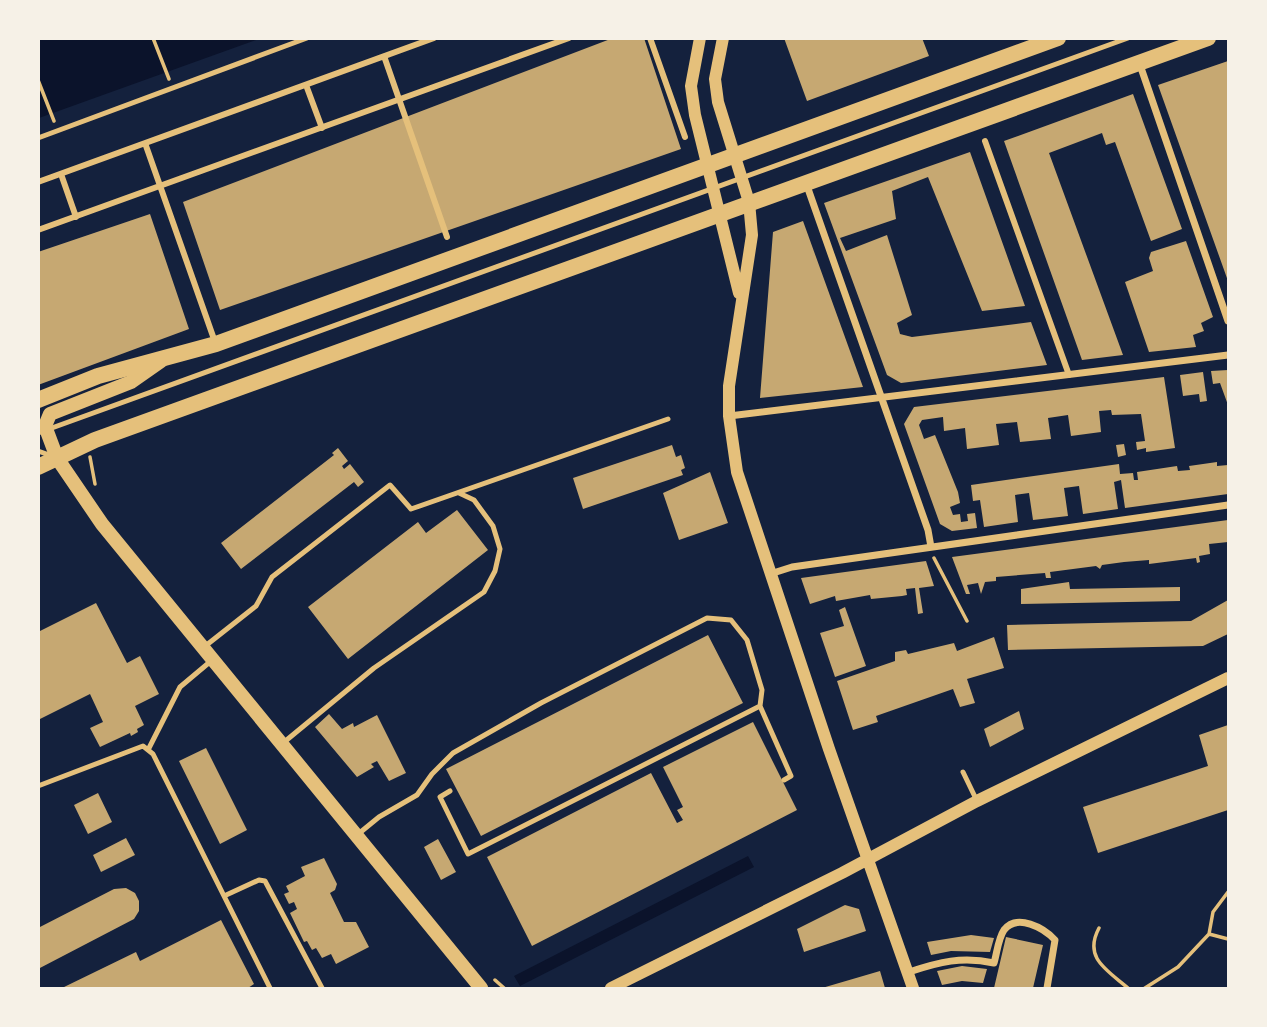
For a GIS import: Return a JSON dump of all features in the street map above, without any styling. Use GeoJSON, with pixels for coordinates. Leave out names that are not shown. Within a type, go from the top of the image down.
{"type":"FeatureCollection","features":[{"type":"Feature","properties":{"kind":"main road"},"geometry":{"type":"LineString","coordinates":[[38,400],[98,376],[216,344],[1058,38]]}},
{"type":"Feature","properties":{"kind":"main road"},"geometry":{"type":"LineString","coordinates":[[38,467],[94,440],[1208,38]]}},
{"type":"Feature","properties":{"kind":"main road"},"geometry":{"type":"LineString","coordinates":[[161,361],[131,382],[50,414],[45,420],[42,432],[102,524],[481,989]]}},
{"type":"Feature","properties":{"kind":"street"},"geometry":{"type":"LineString","coordinates":[[38,182],[433,38]]}},
{"type":"Feature","properties":{"kind":"street"},"geometry":{"type":"LineString","coordinates":[[38,230],[399,100],[550,42],[569,38]]}},
{"type":"Feature","properties":{"kind":"street"},"geometry":{"type":"LineString","coordinates":[[650,38],[685,137]]}},
{"type":"Feature","properties":{"kind":"street"},"geometry":{"type":"LineString","coordinates":[[700,38],[691,86],[741,300]]}},
{"type":"Feature","properties":{"kind":"street"},"geometry":{"type":"LineString","coordinates":[[723,38],[715,79],[718,102],[749,202],[751,251],[731,356],[729,416],[737,472],[914,989]]}},
{"type":"Feature","properties":{"kind":"street"},"geometry":{"type":"LineString","coordinates":[[384,56],[447,237]]}},
{"type":"Feature","properties":{"kind":"street"},"geometry":{"type":"LineString","coordinates":[[1139,61],[1228,321]]}},
{"type":"Feature","properties":{"kind":"street"},"geometry":{"type":"LineString","coordinates":[[306,85],[322,128]]}},
{"type":"Feature","properties":{"kind":"street"},"geometry":{"type":"LineString","coordinates":[[985,141],[1069,375]]}},
{"type":"Feature","properties":{"kind":"street"},"geometry":{"type":"LineString","coordinates":[[145,143],[216,344]]}},
{"type":"Feature","properties":{"kind":"street"},"geometry":{"type":"LineString","coordinates":[[61,174],[76,217]]}},
{"type":"Feature","properties":{"kind":"street"},"geometry":{"type":"LineString","coordinates":[[806,182],[929,530],[930,547]]}},
{"type":"Feature","properties":{"kind":"street"},"geometry":{"type":"LineString","coordinates":[[729,416],[1228,355]]}},
{"type":"Feature","properties":{"kind":"street"},"geometry":{"type":"LineString","coordinates":[[770,574],[792,566],[1228,505]]}},
{"type":"Feature","properties":{"kind":"street"},"geometry":{"type":"LineString","coordinates":[[611,989],[977,801],[1228,678]]}},
{"type":"Feature","properties":{"kind":"street"},"geometry":{"type":"LineString","coordinates":[[909,972],[954,959],[970,958],[994,963],[1002,933],[1008,926],[1022,923],[1046,930],[1055,940],[1055,955],[1047,989]]}},
{"type":"Feature","properties":{"kind":"lane"},"geometry":{"type":"LineString","coordinates":[[38,138],[307,38]]}},
{"type":"Feature","properties":{"kind":"lane"},"geometry":{"type":"LineString","coordinates":[[42,432],[1128,38]]}},
{"type":"Feature","properties":{"kind":"lane"},"geometry":{"type":"LineString","coordinates":[[204,647],[256,606],[272,577],[390,485],[411,509],[668,419]]}},
{"type":"Feature","properties":{"kind":"lane"},"geometry":{"type":"LineString","coordinates":[[38,452],[57,458]]}},
{"type":"Feature","properties":{"kind":"lane"},"geometry":{"type":"LineString","coordinates":[[283,743],[374,668],[484,592],[495,571],[500,549],[493,526],[487,517],[474,500],[459,492]]}},
{"type":"Feature","properties":{"kind":"lane"},"geometry":{"type":"LineString","coordinates":[[357,835],[379,817],[416,795],[453,753],[541,703],[707,618],[731,620],[747,640],[762,690],[760,706],[791,776],[784,780]]}},
{"type":"Feature","properties":{"kind":"lane"},"geometry":{"type":"LineString","coordinates":[[148,750],[180,687],[213,659]]}},
{"type":"Feature","properties":{"kind":"lane"},"geometry":{"type":"LineString","coordinates":[[450,791],[440,797],[468,854],[760,706]]}},
{"type":"Feature","properties":{"kind":"lane"},"geometry":{"type":"LineString","coordinates":[[38,786],[143,746],[153,754],[270,989]]}},
{"type":"Feature","properties":{"kind":"lane"},"geometry":{"type":"LineString","coordinates":[[963,772],[977,801]]}},
{"type":"Feature","properties":{"kind":"lane"},"geometry":{"type":"LineString","coordinates":[[224,896],[259,880],[265,881],[322,989]]}},
{"type":"Feature","properties":{"kind":"path"},"geometry":{"type":"LineString","coordinates":[[153,38],[168,76]]}},
{"type":"Feature","properties":{"kind":"path"},"geometry":{"type":"LineString","coordinates":[[38,80],[53,118]]}},
{"type":"Feature","properties":{"kind":"path"},"geometry":{"type":"LineString","coordinates":[[89,455],[93,475]]}},
{"type":"Feature","properties":{"kind":"path"},"geometry":{"type":"LineString","coordinates":[[930,547],[935,564],[967,621]]}},
{"type":"Feature","properties":{"kind":"path"},"geometry":{"type":"LineString","coordinates":[[1145,989],[1178,967],[1209,934],[1213,912],[1228,892]]}},
{"type":"Feature","properties":{"kind":"path"},"geometry":{"type":"LineString","coordinates":[[1099,928],[1092,949],[1095,957],[1128,989]]}},
{"type":"Feature","properties":{"kind":"path"},"geometry":{"type":"LineString","coordinates":[[1209,934],[1228,939]]}},
{"type":"Feature","properties":{"kind":"water"},"geometry":{"type":"Polygon","coordinates":[[[39,39],[259,39],[39,118],[39,39]]]}},
{"type":"Feature","properties":{"kind":"water"},"geometry":{"type":"Polygon","coordinates":[[[748,856],[754,867],[520,986],[514,976],[748,856]]]}},
{"type":"Feature","properties":{"kind":"building"},"geometry":{"type":"Polygon","coordinates":[[[613,38],[644,38],[681,149],[220,310],[183,202],[613,38]]]}},
{"type":"Feature","properties":{"kind":"building"},"geometry":{"type":"Polygon","coordinates":[[[784,38],[922,38],[929,56],[807,101],[784,38]]]}},
{"type":"Feature","properties":{"kind":"building"},"geometry":{"type":"Polygon","coordinates":[[[1228,61],[1228,281],[1158,85],[1228,61]]]}},
{"type":"Feature","properties":{"kind":"building"},"geometry":{"type":"Polygon","coordinates":[[[1133,94],[1182,229],[1151,241],[1115,142],[1106,145],[1102,133],[1049,153],[1123,355],[1082,360],[1004,141],[1133,94]]]}},
{"type":"Feature","properties":{"kind":"building"},"geometry":{"type":"Polygon","coordinates":[[[970,152],[1025,306],[982,311],[928,177],[892,191],[896,219],[840,238],[846,251],[887,235],[912,315],[897,323],[900,334],[912,337],[1031,322],[1047,365],[901,383],[887,375],[824,203],[970,152]]]}},
{"type":"Feature","properties":{"kind":"building"},"geometry":{"type":"Polygon","coordinates":[[[150,214],[189,329],[38,385],[38,252],[150,214]]]}},
{"type":"Feature","properties":{"kind":"building"},"geometry":{"type":"Polygon","coordinates":[[[803,221],[863,387],[760,398],[773,232],[803,221]]]}},
{"type":"Feature","properties":{"kind":"building"},"geometry":{"type":"Polygon","coordinates":[[[1186,241],[1213,317],[1201,323],[1204,331],[1193,335],[1196,347],[1149,352],[1125,282],[1153,271],[1149,258],[1151,252],[1186,241]]]}},
{"type":"Feature","properties":{"kind":"building"},"geometry":{"type":"Polygon","coordinates":[[[1228,370],[1228,405],[1220,383],[1213,384],[1211,371],[1228,370]]]}},
{"type":"Feature","properties":{"kind":"building"},"geometry":{"type":"Polygon","coordinates":[[[1203,372],[1207,401],[1200,402],[1199,394],[1183,396],[1180,375],[1203,372]]]}},
{"type":"Feature","properties":{"kind":"building"},"geometry":{"type":"Polygon","coordinates":[[[1164,377],[1175,448],[1146,452],[1146,448],[1137,450],[1136,442],[1145,441],[1141,414],[1112,415],[1111,410],[1099,411],[1101,432],[1071,436],[1068,415],[1048,418],[1051,439],[1020,442],[1017,422],[996,424],[999,445],[967,449],[965,428],[944,431],[943,417],[922,420],[919,425],[924,439],[935,435],[958,492],[960,503],[950,507],[953,515],[960,514],[961,522],[968,521],[967,514],[975,513],[977,528],[952,531],[940,524],[904,424],[914,407],[1164,377]]]}},
{"type":"Feature","properties":{"kind":"building"},"geometry":{"type":"Polygon","coordinates":[[[1124,444],[1126,455],[1118,457],[1116,445],[1124,444]]]}},
{"type":"Feature","properties":{"kind":"building"},"geometry":{"type":"Polygon","coordinates":[[[672,445],[676,457],[681,455],[685,468],[681,470],[683,475],[583,509],[573,478],[672,445]]]}},
{"type":"Feature","properties":{"kind":"building"},"geometry":{"type":"Polygon","coordinates":[[[338,448],[348,461],[342,466],[344,469],[350,464],[364,482],[358,487],[354,482],[241,569],[221,543],[334,455],[332,453],[338,448]]]}},
{"type":"Feature","properties":{"kind":"building"},"geometry":{"type":"Polygon","coordinates":[[[1217,462],[1217,466],[1228,465],[1228,494],[1125,508],[1121,480],[1114,482],[1118,509],[1083,514],[1079,486],[1064,488],[1068,516],[1033,520],[1029,493],[1015,495],[1018,522],[984,527],[980,500],[973,501],[971,485],[1119,464],[1120,474],[1133,473],[1134,480],[1138,480],[1137,472],[1177,466],[1178,471],[1190,470],[1189,466],[1217,462]]]}},
{"type":"Feature","properties":{"kind":"building"},"geometry":{"type":"Polygon","coordinates":[[[710,472],[728,523],[679,540],[663,493],[710,472]]]}},
{"type":"Feature","properties":{"kind":"building"},"geometry":{"type":"Polygon","coordinates":[[[457,510],[488,550],[348,659],[308,607],[418,522],[426,533],[457,510]]]}},
{"type":"Feature","properties":{"kind":"building"},"geometry":{"type":"Polygon","coordinates":[[[1228,520],[1228,542],[1209,544],[1210,554],[1199,556],[1200,562],[1197,563],[1196,558],[1149,564],[1149,560],[1102,565],[1100,569],[1096,566],[1050,572],[1051,578],[1046,578],[1045,573],[996,577],[996,581],[985,582],[981,594],[978,583],[967,585],[970,594],[966,594],[952,557],[1228,520]]]}},
{"type":"Feature","properties":{"kind":"building"},"geometry":{"type":"Polygon","coordinates":[[[926,561],[934,586],[919,588],[923,613],[918,614],[915,588],[906,589],[907,595],[902,596],[871,599],[870,595],[836,601],[835,596],[810,604],[801,578],[926,561]]]}},
{"type":"Feature","properties":{"kind":"building"},"geometry":{"type":"Polygon","coordinates":[[[1069,582],[1070,589],[1180,587],[1180,601],[1021,604],[1021,589],[1069,582]]]}},
{"type":"Feature","properties":{"kind":"building"},"geometry":{"type":"Polygon","coordinates":[[[1228,600],[1228,634],[1203,646],[1008,650],[1007,625],[1191,621],[1228,600]]]}},
{"type":"Feature","properties":{"kind":"building"},"geometry":{"type":"Polygon","coordinates":[[[96,603],[127,663],[140,656],[159,694],[135,706],[144,725],[137,729],[138,732],[100,747],[90,728],[103,722],[90,694],[38,720],[38,632],[96,603]]]}},
{"type":"Feature","properties":{"kind":"building"},"geometry":{"type":"Polygon","coordinates":[[[845,607],[866,666],[835,677],[820,633],[844,626],[839,610],[845,607]]]}},
{"type":"Feature","properties":{"kind":"building"},"geometry":{"type":"Polygon","coordinates":[[[708,635],[743,703],[481,836],[446,769],[708,635]]]}},
{"type":"Feature","properties":{"kind":"building"},"geometry":{"type":"Polygon","coordinates":[[[994,637],[1004,668],[967,679],[975,703],[960,707],[953,689],[876,716],[878,722],[853,730],[837,681],[895,661],[895,652],[906,650],[908,654],[954,643],[957,651],[994,637]]]}},
{"type":"Feature","properties":{"kind":"building"},"geometry":{"type":"Polygon","coordinates":[[[1019,711],[1024,729],[990,747],[984,729],[1019,711]]]}},
{"type":"Feature","properties":{"kind":"building"},"geometry":{"type":"Polygon","coordinates":[[[329,714],[342,729],[353,723],[354,727],[377,715],[406,773],[389,781],[377,761],[371,764],[374,767],[357,777],[315,727],[329,714]]]}},
{"type":"Feature","properties":{"kind":"building"},"geometry":{"type":"Polygon","coordinates":[[[753,722],[797,810],[532,946],[487,857],[651,773],[677,823],[683,820],[677,810],[683,807],[663,767],[753,722]]]}},
{"type":"Feature","properties":{"kind":"building"},"geometry":{"type":"Polygon","coordinates":[[[1228,725],[1228,810],[1098,853],[1083,807],[1208,766],[1199,735],[1228,725]]]}},
{"type":"Feature","properties":{"kind":"building"},"geometry":{"type":"Polygon","coordinates":[[[206,748],[247,830],[220,844],[179,761],[206,748]]]}},
{"type":"Feature","properties":{"kind":"building"},"geometry":{"type":"Polygon","coordinates":[[[98,793],[112,822],[88,834],[74,805],[98,793]]]}},
{"type":"Feature","properties":{"kind":"building"},"geometry":{"type":"Polygon","coordinates":[[[126,838],[135,855],[101,872],[93,855],[126,838]]]}},
{"type":"Feature","properties":{"kind":"building"},"geometry":{"type":"Polygon","coordinates":[[[438,839],[456,872],[441,880],[424,847],[438,839]]]}},
{"type":"Feature","properties":{"kind":"building"},"geometry":{"type":"Polygon","coordinates":[[[324,858],[337,884],[335,890],[330,893],[344,922],[356,922],[369,947],[336,964],[331,954],[322,958],[316,948],[312,950],[307,941],[304,942],[290,913],[297,909],[294,902],[289,904],[284,894],[289,892],[286,886],[305,876],[301,867],[324,858]]]}},
{"type":"Feature","properties":{"kind":"building"},"geometry":{"type":"Polygon","coordinates":[[[126,888],[135,893],[139,901],[139,911],[134,919],[38,969],[38,928],[114,889],[126,888]]]}},
{"type":"Feature","properties":{"kind":"building"},"geometry":{"type":"Polygon","coordinates":[[[845,905],[859,909],[866,931],[804,952],[797,929],[845,905]]]}},
{"type":"Feature","properties":{"kind":"building"},"geometry":{"type":"Polygon","coordinates":[[[221,920],[254,984],[248,988],[62,988],[136,952],[140,961],[221,920]]]}},
{"type":"Feature","properties":{"kind":"building"},"geometry":{"type":"Polygon","coordinates":[[[971,935],[994,938],[990,952],[951,951],[931,955],[927,942],[971,935]]]}},
{"type":"Feature","properties":{"kind":"building"},"geometry":{"type":"Polygon","coordinates":[[[1006,937],[1043,945],[1033,988],[994,988],[1006,937]]]}},
{"type":"Feature","properties":{"kind":"building"},"geometry":{"type":"Polygon","coordinates":[[[962,966],[987,969],[983,983],[962,981],[942,985],[937,971],[962,966]]]}},
{"type":"Feature","properties":{"kind":"building"},"geometry":{"type":"Polygon","coordinates":[[[880,971],[885,988],[822,988],[880,971]]]}}]}
